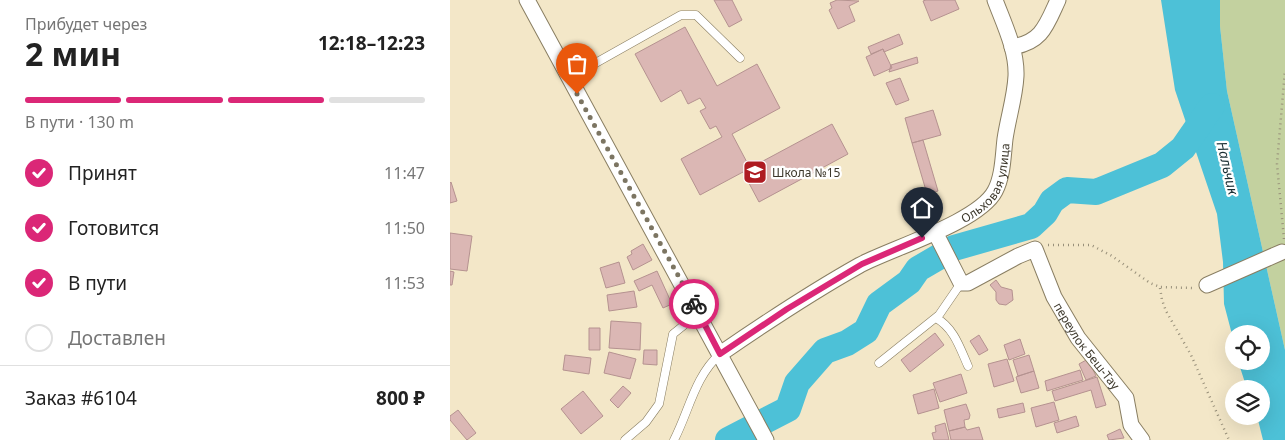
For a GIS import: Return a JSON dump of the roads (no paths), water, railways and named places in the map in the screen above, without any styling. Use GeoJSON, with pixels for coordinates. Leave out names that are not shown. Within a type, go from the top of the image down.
{"type":"FeatureCollection","features":[{"type":"Feature","properties":{"kind":"street"},"geometry":{"type":"LineString","coordinates":[[527,0],[699,313],[766,440]]}},
{"type":"Feature","properties":{"kind":"street","name":"Ольховая улица"},"geometry":{"type":"LineString","coordinates":[[720,354],[787,309],[862,264],[937,237],[985,203],[995,191],[1001,170],[1008,114],[1014,95],[1016,75],[1012,47],[994,0]]}},
{"type":"Feature","properties":{"kind":"street"},"geometry":{"type":"LineString","coordinates":[[1012,47],[1026,45],[1038,38],[1058,0]]}},
{"type":"Feature","properties":{"kind":"street"},"geometry":{"type":"LineString","coordinates":[[937,237],[959,279]]}},
{"type":"Feature","properties":{"kind":"street","name":"переулок Беш-Тау"},"geometry":{"type":"LineString","coordinates":[[959,279],[968,283],[1011,259],[1035,249],[1054,297],[1078,338],[1126,398],[1131,425],[1142,440]]}},
{"type":"Feature","properties":{"kind":"street"},"geometry":{"type":"LineString","coordinates":[[1208,285],[1279,254]]}},
{"type":"Feature","properties":{"kind":"lane"},"geometry":{"type":"LineString","coordinates":[[569,78],[681,15],[696,15],[740,58]]}},
{"type":"Feature","properties":{"kind":"lane"},"geometry":{"type":"LineString","coordinates":[[879,363],[936,318],[959,279]]}},
{"type":"Feature","properties":{"kind":"lane"},"geometry":{"type":"LineString","coordinates":[[625,440],[646,422],[659,404],[673,334],[699,313]]}},
{"type":"Feature","properties":{"kind":"lane"},"geometry":{"type":"LineString","coordinates":[[936,318],[946,324],[952,332],[968,366]]}},
{"type":"Feature","properties":{"kind":"lane"},"geometry":{"type":"LineString","coordinates":[[674,440],[690,407],[701,374],[720,354]]}},
{"type":"Feature","properties":{"kind":"water","name":"Нальчик"},"geometry":{"type":"Polygon","coordinates":[[[1161,0],[1220,0],[1220,26],[1227,91],[1285,350],[1285,440],[1263,440],[1259,425],[1270,425],[1270,380],[1244,380],[1241,370],[1270,370],[1270,325],[1230,325],[1224,304],[1223,262],[1217,214],[1175,90],[1161,0]]]}},
{"type":"Feature","properties":{"kind":"waterway"},"geometry":{"type":"LineString","coordinates":[[728,440],[788,409],[797,383],[825,351],[847,343],[866,331],[879,304],[909,282],[918,269],[954,248],[1031,226],[1045,213],[1052,201],[1067,190],[1096,192],[1162,165],[1183,148],[1212,106]]}},
{"type":"Feature","properties":{"kind":"place","name":"Школа №15"},"geometry":{"type":"Point","coordinates":[755,172]}}]}
